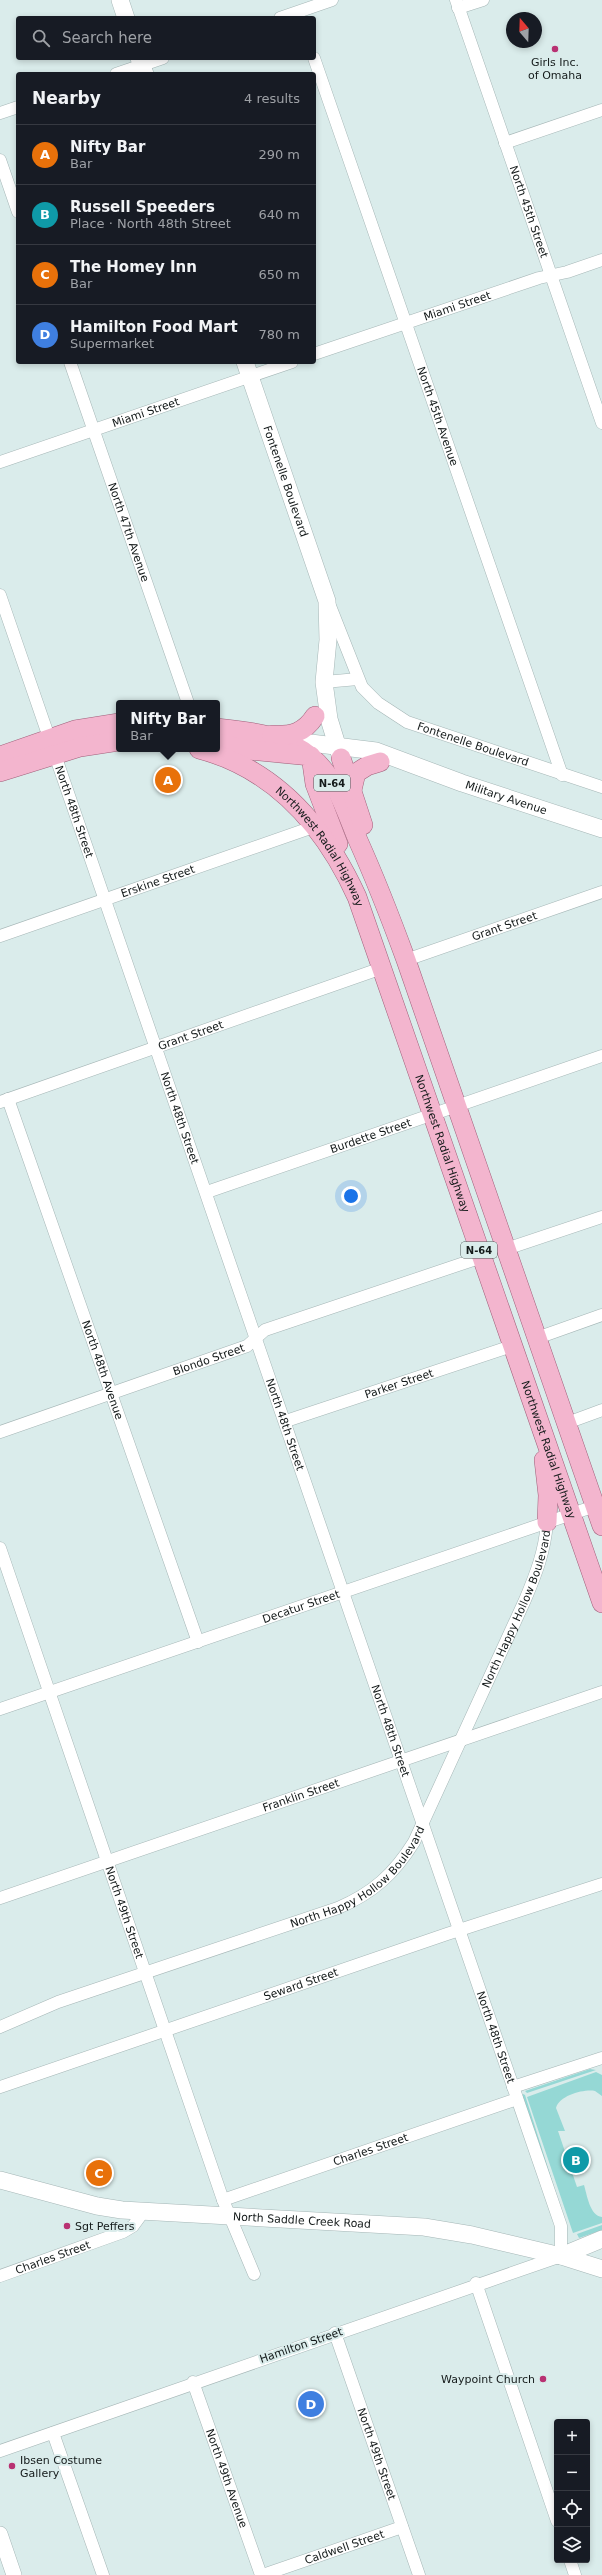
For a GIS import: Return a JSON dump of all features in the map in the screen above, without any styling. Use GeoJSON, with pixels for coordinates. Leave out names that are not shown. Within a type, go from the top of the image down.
{"type":"FeatureCollection","features":[{"type":"Feature","properties":{"kind":"main road"},"geometry":{"type":"LineString","coordinates":[[120,0],[125,16]]}},
{"type":"Feature","properties":{"kind":"main road","name":"Fontenelle Boulevard"},"geometry":{"type":"LineString","coordinates":[[247,369],[327,601],[328,640],[324,682]]}},
{"type":"Feature","properties":{"kind":"main road"},"geometry":{"type":"LineString","coordinates":[[324,682],[315,716],[311,750],[315,784],[357,897]]}},
{"type":"Feature","properties":{"kind":"main road"},"geometry":{"type":"LineString","coordinates":[[324,682],[329,719],[386,905]]}},
{"type":"Feature","properties":{"kind":"main road"},"geometry":{"type":"LineString","coordinates":[[275,737],[299,733],[309,725],[315,716]]}},
{"type":"Feature","properties":{"kind":"main road"},"geometry":{"type":"LineString","coordinates":[[0,772],[52,746],[75,730],[116,723]]}},
{"type":"Feature","properties":{"kind":"main road","name":"N-64"},"geometry":{"type":"LineString","coordinates":[[220,728],[275,737],[311,750],[335,789],[386,905],[406,960],[537,1338],[598,1505],[602,1526]]}},
{"type":"Feature","properties":{"kind":"main road"},"geometry":{"type":"LineString","coordinates":[[0,756],[52,746],[80,747],[116,742]]}},
{"type":"Feature","properties":{"kind":"main road"},"geometry":{"type":"LineString","coordinates":[[220,744],[248,750],[311,750]]}},
{"type":"Feature","properties":{"kind":"main road","name":"Military Avenue"},"geometry":{"type":"LineString","coordinates":[[311,750],[339,753],[380,762],[410,765]]}},
{"type":"Feature","properties":{"kind":"main road","name":"Military Avenue"},"geometry":{"type":"LineString","coordinates":[[339,753],[376,751],[410,765],[602,829]]}},
{"type":"Feature","properties":{"kind":"main road","name":"Northwest Radial Highway"},"geometry":{"type":"LineString","coordinates":[[206,752],[238,764],[268,781],[287,796],[316,826],[337,857],[357,897],[602,1603]]}},
{"type":"Feature","properties":{"kind":"main road"},"geometry":{"type":"LineString","coordinates":[[352,790],[356,773],[367,766],[380,762]]}},
{"type":"Feature","properties":{"kind":"main road"},"geometry":{"type":"LineString","coordinates":[[538,1419],[548,1490],[547,1522]]}},
{"type":"Feature","properties":{"kind":"main road","name":"North Saddle Creek Road"},"geometry":{"type":"LineString","coordinates":[[0,2180],[97,2206],[144,2211],[424,2227],[472,2235],[561,2256],[602,2269]]}},
{"type":"Feature","properties":{"kind":"main road","name":"Hamilton Street"},"geometry":{"type":"LineString","coordinates":[[561,2256],[602,2239]]}},
{"type":"Feature","properties":{"kind":"street"},"geometry":{"type":"LineString","coordinates":[[299,15],[332,0]]}},
{"type":"Feature","properties":{"kind":"street"},"geometry":{"type":"LineString","coordinates":[[457,4],[483,0]]}},
{"type":"Feature","properties":{"kind":"street","name":"North 45th Street"},"geometry":{"type":"LineString","coordinates":[[457,4],[551,276],[601,415]]}},
{"type":"Feature","properties":{"kind":"street"},"geometry":{"type":"LineString","coordinates":[[122,72],[158,60]]}},
{"type":"Feature","properties":{"kind":"street","name":"North 45th Avenue"},"geometry":{"type":"LineString","coordinates":[[315,60],[562,775]]}},
{"type":"Feature","properties":{"kind":"street"},"geometry":{"type":"LineString","coordinates":[[0,113],[16,108]]}},
{"type":"Feature","properties":{"kind":"street"},"geometry":{"type":"LineString","coordinates":[[505,143],[602,110]]}},
{"type":"Feature","properties":{"kind":"street"},"geometry":{"type":"LineString","coordinates":[[0,160],[16,206]]}},
{"type":"Feature","properties":{"kind":"street","name":"Miami Street"},"geometry":{"type":"LineString","coordinates":[[316,353],[602,260]]}},
{"type":"Feature","properties":{"kind":"street","name":"North 47th Avenue"},"geometry":{"type":"LineString","coordinates":[[71,364],[187,700]]}},
{"type":"Feature","properties":{"kind":"street","name":"Miami Street"},"geometry":{"type":"LineString","coordinates":[[0,462],[93,430],[247,369],[279,364]]}},
{"type":"Feature","properties":{"kind":"street","name":"North 48th Street"},"geometry":{"type":"LineString","coordinates":[[0,595],[286,1421],[561,2226],[561,2256]]}},
{"type":"Feature","properties":{"kind":"street","name":"Fontenelle Boulevard"},"geometry":{"type":"LineString","coordinates":[[327,601],[358,679],[378,703],[407,722],[562,775],[602,787]]}},
{"type":"Feature","properties":{"kind":"street"},"geometry":{"type":"LineString","coordinates":[[324,682],[358,679]]}},
{"type":"Feature","properties":{"kind":"street","name":"Erskine Street"},"geometry":{"type":"LineString","coordinates":[[0,936],[316,826]]}},
{"type":"Feature","properties":{"kind":"street","name":"Grant Street"},"geometry":{"type":"LineString","coordinates":[[406,960],[602,892]]}},
{"type":"Feature","properties":{"kind":"street","name":"Grant Street"},"geometry":{"type":"LineString","coordinates":[[4,1100],[382,968]]}},
{"type":"Feature","properties":{"kind":"street","name":"Burdette Street"},"geometry":{"type":"LineString","coordinates":[[207,1192],[602,1056]]}},
{"type":"Feature","properties":{"kind":"street","name":"North 48th Avenue"},"geometry":{"type":"LineString","coordinates":[[4,1100],[198,1642]]}},
{"type":"Feature","properties":{"kind":"street"},"geometry":{"type":"LineString","coordinates":[[506,1249],[602,1217]]}},
{"type":"Feature","properties":{"kind":"street","name":"Blondo Street"},"geometry":{"type":"LineString","coordinates":[[0,1432],[247,1346],[265,1330],[482,1257]]}},
{"type":"Feature","properties":{"kind":"street"},"geometry":{"type":"LineString","coordinates":[[537,1338],[602,1316]]}},
{"type":"Feature","properties":{"kind":"street","name":"Parker Street"},"geometry":{"type":"LineString","coordinates":[[286,1421],[512,1346]]}},
{"type":"Feature","properties":{"kind":"street"},"geometry":{"type":"LineString","coordinates":[[567,1423],[602,1410]]}},
{"type":"Feature","properties":{"kind":"street","name":"Decatur Street"},"geometry":{"type":"LineString","coordinates":[[0,1709],[598,1505]]}},
{"type":"Feature","properties":{"kind":"street","name":"North Happy Hollow Boulevard"},"geometry":{"type":"LineString","coordinates":[[0,2027],[58,2002],[358,1900],[378,1887],[396,1869],[414,1842],[539,1567],[546,1542],[547,1522]]}},
{"type":"Feature","properties":{"kind":"street","name":"North 49th Street"},"geometry":{"type":"LineString","coordinates":[[0,1548],[223,2200],[254,2274]]}},
{"type":"Feature","properties":{"kind":"street","name":"Franklin Street"},"geometry":{"type":"LineString","coordinates":[[0,1898],[602,1692]]}},
{"type":"Feature","properties":{"kind":"street","name":"Seward Street"},"geometry":{"type":"LineString","coordinates":[[0,2087],[602,1884]]}},
{"type":"Feature","properties":{"kind":"street"},"geometry":{"type":"LineString","coordinates":[[513,2087],[602,2058]]}},
{"type":"Feature","properties":{"kind":"street","name":"Charles Street"},"geometry":{"type":"LineString","coordinates":[[223,2200],[517,2099]]}},
{"type":"Feature","properties":{"kind":"street","name":"Charles Street"},"geometry":{"type":"LineString","coordinates":[[0,2276],[123,2232],[132,2226],[144,2211]]}},
{"type":"Feature","properties":{"kind":"street","name":"Hamilton Street"},"geometry":{"type":"LineString","coordinates":[[0,2451],[193,2382],[561,2256]]}},
{"type":"Feature","properties":{"kind":"street"},"geometry":{"type":"LineString","coordinates":[[476,2284],[554,2512]]}},
{"type":"Feature","properties":{"kind":"street","name":"North 49th Street"},"geometry":{"type":"LineString","coordinates":[[335,2333],[419,2575]]}},
{"type":"Feature","properties":{"kind":"street","name":"North 49th Avenue"},"geometry":{"type":"LineString","coordinates":[[193,2382],[262,2575]]}},
{"type":"Feature","properties":{"kind":"street"},"geometry":{"type":"LineString","coordinates":[[53,2433],[103,2575]]}},
{"type":"Feature","properties":{"kind":"street","name":"Caldwell Street"},"geometry":{"type":"LineString","coordinates":[[262,2575],[402,2527]]}},
{"type":"Feature","properties":{"kind":"street"},"geometry":{"type":"LineString","coordinates":[[0,2534],[14,2575]]}},
{"type":"Feature","properties":{"kind":"street"},"geometry":{"type":"LineString","coordinates":[[571,2563],[575,2575]]}},
{"type":"Feature","properties":{"kind":"shaded area"},"geometry":{"type":"Polygon","coordinates":[[[590,2069],[596,2070],[527,2093],[525,2091],[590,2069]]]}},
{"type":"Feature","properties":{"kind":"shaded area"},"geometry":{"type":"Polygon","coordinates":[[[596,2072],[602,2075],[602,2096],[595,2091],[579,2092],[567,2096],[558,2103],[556,2108],[565,2131],[558,2131],[577,2187],[584,2185],[592,2209],[598,2216],[602,2217],[602,2223],[573,2233],[527,2097],[596,2072]]]}},
{"type":"Feature","properties":{"kind":"shaded area"},"geometry":{"type":"Polygon","coordinates":[[[523,2094],[525,2095],[568,2231],[522,2097],[523,2094]]]}},
{"type":"Feature","properties":{"kind":"shaded area"},"geometry":{"type":"Polygon","coordinates":[[[602,2225],[602,2230],[579,2238],[577,2234],[602,2225]]]}},
{"type":"Feature","properties":{"kind":"place","name":"Girls Inc. of Omaha"},"geometry":{"type":"Point","coordinates":[555,49]}},
{"type":"Feature","properties":{"kind":"place","name":"Nifty Bar"},"geometry":{"type":"Point","coordinates":[168,780]}},
{"type":"Feature","properties":{"kind":"place","name":"Russell Speeders"},"geometry":{"type":"Point","coordinates":[576,2160]}},
{"type":"Feature","properties":{"kind":"place","name":"The Homey Inn"},"geometry":{"type":"Point","coordinates":[99,2173]}},
{"type":"Feature","properties":{"kind":"place","name":"Sgt Peffers"},"geometry":{"type":"Point","coordinates":[67,2226]}},
{"type":"Feature","properties":{"kind":"place","name":"Waypoint Church"},"geometry":{"type":"Point","coordinates":[543,2379]}},
{"type":"Feature","properties":{"kind":"place","name":"Hamilton Food Mart"},"geometry":{"type":"Point","coordinates":[311,2404]}},
{"type":"Feature","properties":{"kind":"place","name":"Ibsen Costume Gallery"},"geometry":{"type":"Point","coordinates":[12,2466]}}]}
